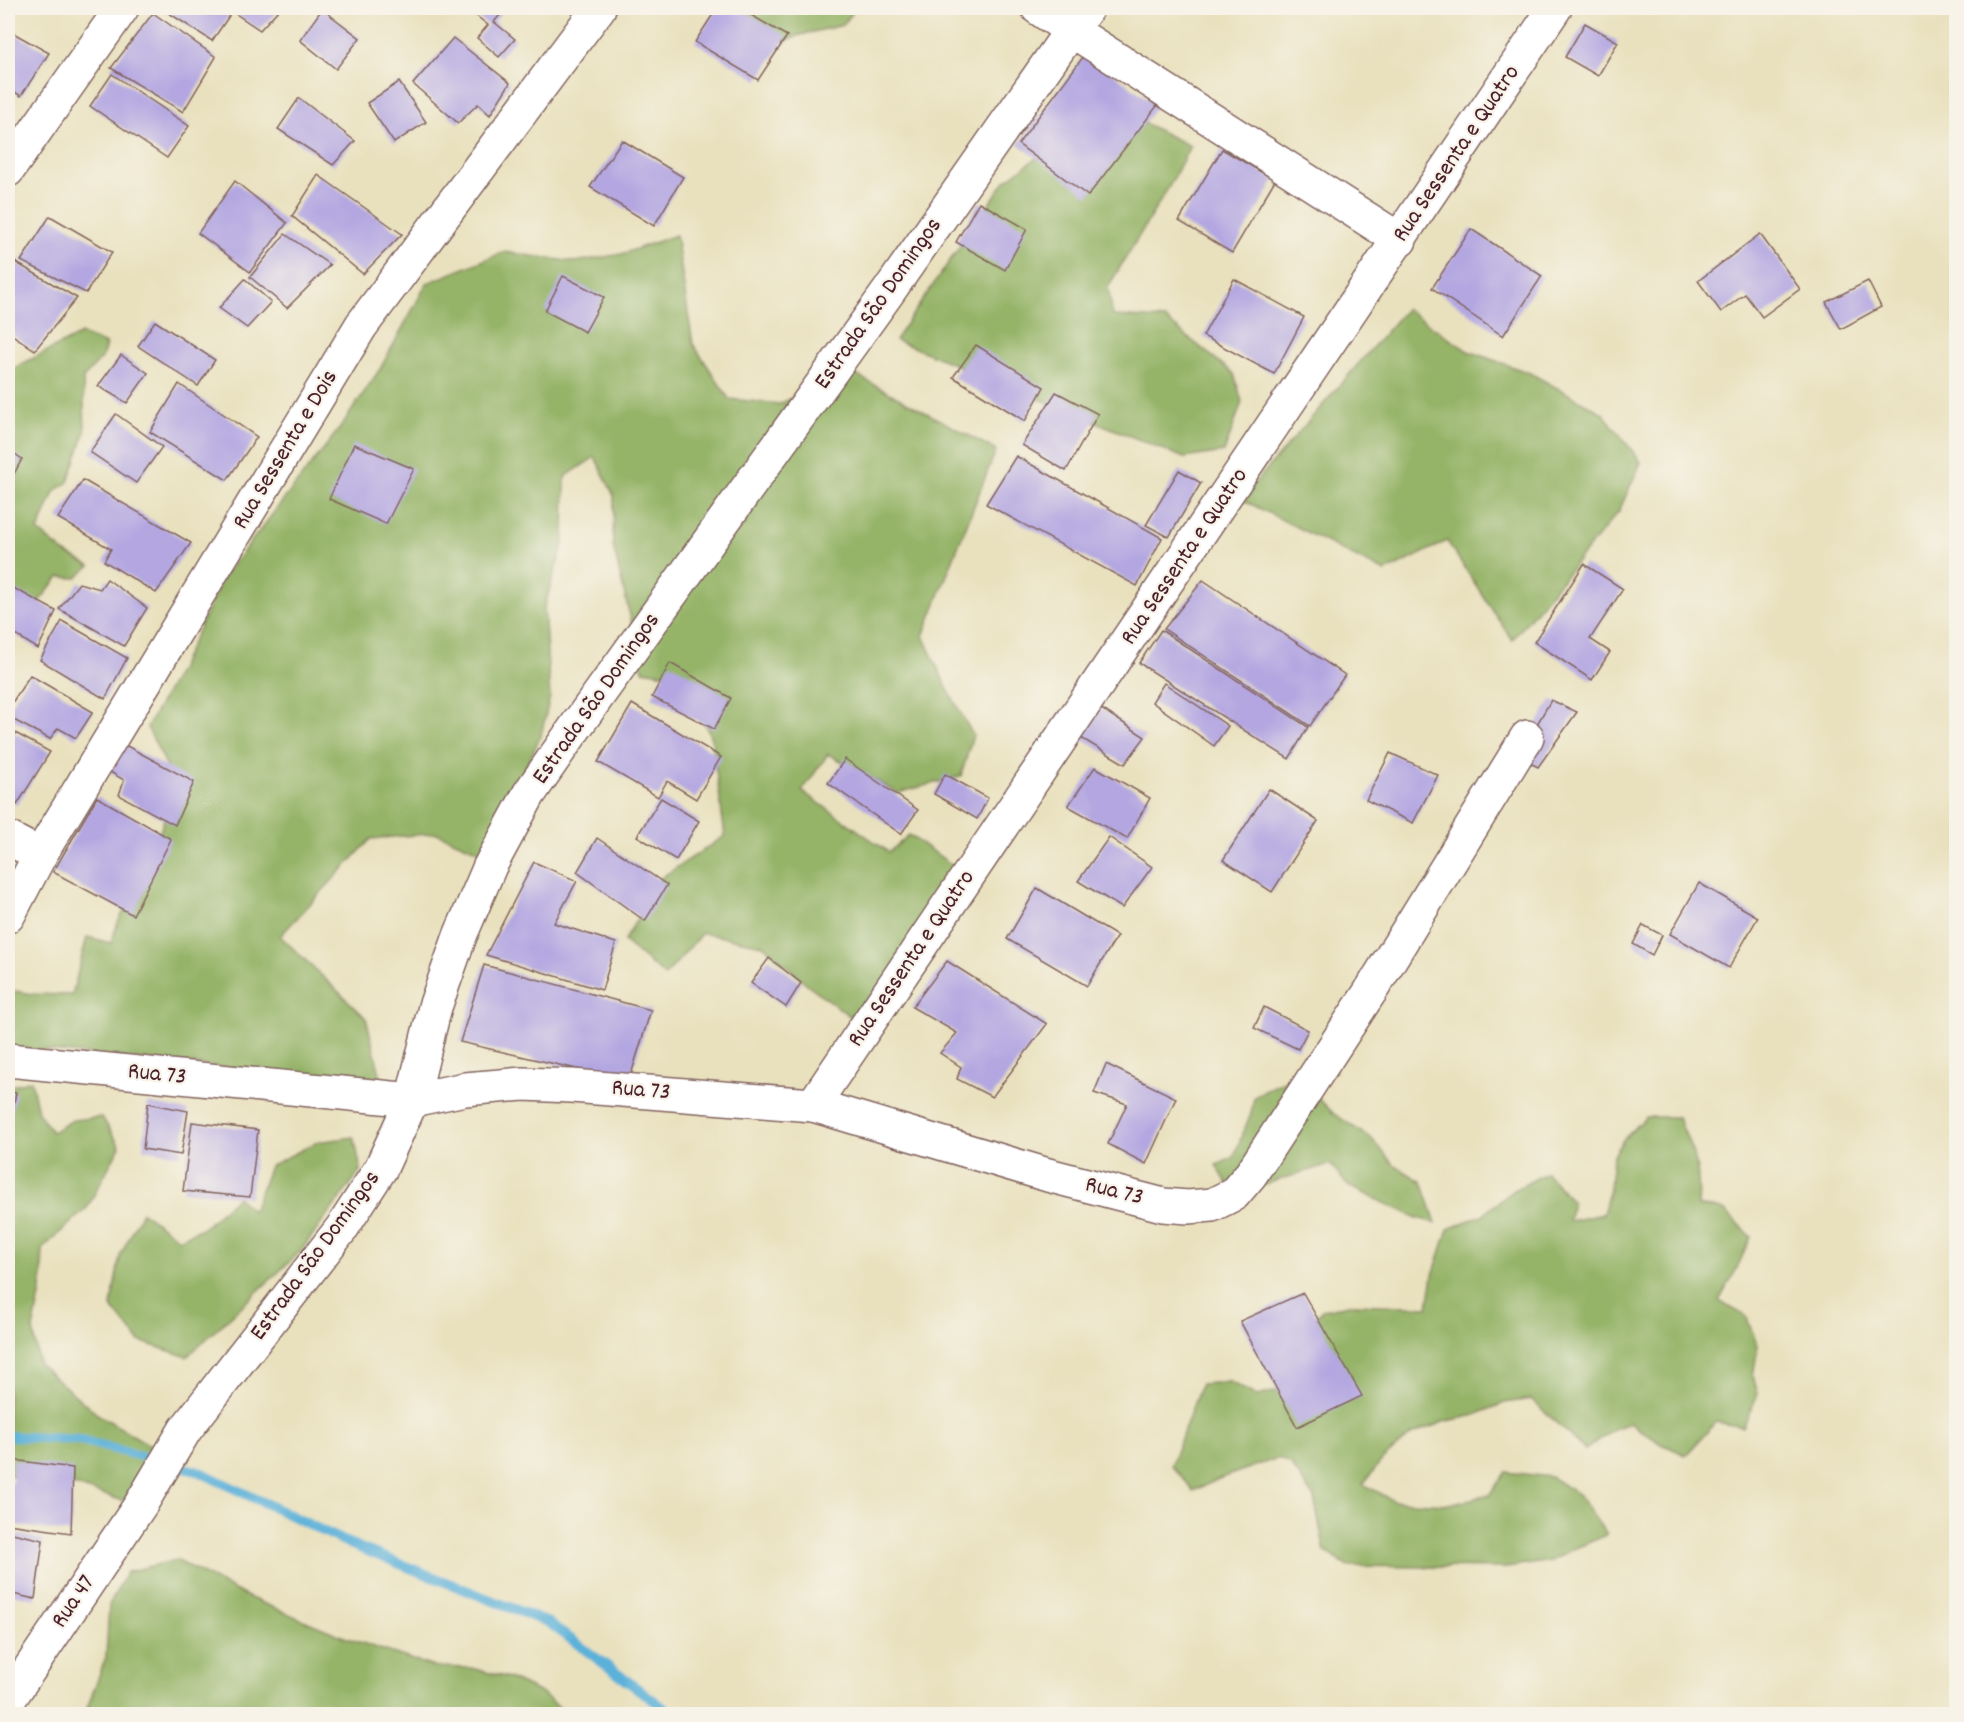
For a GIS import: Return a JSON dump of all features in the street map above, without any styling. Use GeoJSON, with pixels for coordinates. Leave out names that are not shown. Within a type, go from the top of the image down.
{"type":"FeatureCollection","features":[{"type":"Feature","properties":{"kind":"street"},"geometry":{"type":"LineString","coordinates":[[8,170],[122,8]]}},
{"type":"Feature","properties":{"kind":"street","name":"Rua Sessenta e Dois"},"geometry":{"type":"LineString","coordinates":[[8,916],[40,855],[361,326],[599,8]]}},
{"type":"Feature","properties":{"kind":"street"},"geometry":{"type":"LineString","coordinates":[[1038,8],[1079,19],[1400,240]]}},
{"type":"Feature","properties":{"kind":"street","name":"Rua Sessenta e Quatro"},"geometry":{"type":"LineString","coordinates":[[813,1105],[1555,8]]}},
{"type":"Feature","properties":{"kind":"street","name":"Estrada São Domingos"},"geometry":{"type":"LineString","coordinates":[[141,1504],[185,1430],[342,1228],[381,1168],[412,1100],[435,1007],[460,936],[490,866],[530,794],[591,705],[889,291],[1079,19]]}},
{"type":"Feature","properties":{"kind":"street","name":"Rua 73"},"geometry":{"type":"LineString","coordinates":[[8,1060],[412,1100],[465,1089],[522,1084],[813,1105],[1048,1176],[1163,1204],[1188,1207],[1212,1205],[1234,1194],[1251,1174],[1370,992],[1527,737]]}},
{"type":"Feature","properties":{"kind":"street"},"geometry":{"type":"LineString","coordinates":[[8,838],[40,855]]}},
{"type":"Feature","properties":{"kind":"street","name":"Rua 47"},"geometry":{"type":"LineString","coordinates":[[8,1701],[141,1504]]}},
{"type":"Feature","properties":{"kind":"green space"},"geometry":{"type":"Polygon","coordinates":[[[723,8],[856,8],[843,25],[800,35],[761,50],[721,34],[723,8]]]}},
{"type":"Feature","properties":{"kind":"green space"},"geometry":{"type":"Polygon","coordinates":[[[1108,105],[1190,146],[1170,185],[1108,287],[1113,316],[1165,319],[1234,374],[1242,402],[1224,452],[1184,458],[895,340],[1005,181],[1108,105]]]}},
{"type":"Feature","properties":{"kind":"green space"},"geometry":{"type":"Polygon","coordinates":[[[676,235],[693,344],[729,399],[780,404],[847,370],[996,450],[923,636],[947,688],[973,735],[961,776],[898,793],[828,754],[802,791],[889,852],[909,835],[955,867],[887,984],[851,1017],[807,984],[763,945],[702,933],[665,976],[624,941],[662,877],[725,836],[712,741],[686,677],[643,670],[613,546],[614,496],[595,457],[565,477],[564,541],[544,608],[550,697],[541,735],[485,854],[437,833],[371,839],[280,936],[366,1018],[382,1082],[8,1047],[8,990],[33,994],[72,995],[87,937],[111,943],[118,922],[151,862],[175,782],[147,727],[179,670],[224,576],[340,428],[380,369],[427,283],[504,252],[575,262],[622,254],[676,235]]]}},
{"type":"Feature","properties":{"kind":"green space"},"geometry":{"type":"Polygon","coordinates":[[[1406,309],[1468,351],[1530,373],[1603,413],[1641,462],[1619,511],[1512,640],[1447,541],[1385,572],[1241,499],[1406,309]]]}},
{"type":"Feature","properties":{"kind":"green space"},"geometry":{"type":"Polygon","coordinates":[[[81,334],[106,344],[102,358],[83,378],[85,433],[68,482],[54,492],[38,531],[64,552],[90,566],[77,578],[59,577],[31,611],[8,601],[12,560],[8,553],[8,466],[15,462],[8,452],[8,366],[12,369],[81,334]]]}},
{"type":"Feature","properties":{"kind":"green space"},"geometry":{"type":"Polygon","coordinates":[[[1287,1079],[1308,1088],[1333,1113],[1372,1139],[1394,1165],[1422,1182],[1436,1223],[1417,1218],[1348,1186],[1330,1164],[1234,1194],[1216,1165],[1233,1158],[1251,1113],[1254,1097],[1287,1079]]]}},
{"type":"Feature","properties":{"kind":"green space"},"geometry":{"type":"Polygon","coordinates":[[[31,1080],[38,1112],[52,1132],[73,1120],[102,1117],[120,1146],[87,1208],[43,1248],[41,1291],[33,1329],[39,1364],[97,1414],[153,1447],[124,1501],[76,1486],[8,1475],[8,1087],[31,1080]]]}},
{"type":"Feature","properties":{"kind":"green space"},"geometry":{"type":"Polygon","coordinates":[[[1646,1117],[1678,1117],[1695,1160],[1699,1192],[1698,1206],[1724,1210],[1751,1237],[1719,1301],[1746,1316],[1758,1346],[1753,1376],[1758,1394],[1743,1427],[1716,1422],[1686,1455],[1662,1444],[1630,1423],[1616,1428],[1585,1450],[1531,1399],[1504,1403],[1475,1415],[1443,1422],[1411,1435],[1382,1460],[1363,1484],[1394,1501],[1449,1504],[1489,1495],[1506,1472],[1551,1477],[1578,1494],[1607,1535],[1551,1561],[1506,1568],[1348,1566],[1325,1552],[1314,1498],[1291,1464],[1278,1458],[1221,1478],[1193,1491],[1171,1466],[1201,1384],[1230,1382],[1257,1396],[1298,1386],[1302,1337],[1322,1310],[1355,1304],[1428,1307],[1433,1275],[1448,1229],[1482,1215],[1513,1191],[1546,1173],[1572,1201],[1569,1221],[1603,1214],[1610,1188],[1613,1157],[1623,1140],[1646,1117]]]}},
{"type":"Feature","properties":{"kind":"green space"},"geometry":{"type":"Polygon","coordinates":[[[354,1137],[361,1170],[301,1251],[187,1357],[139,1341],[111,1306],[120,1256],[142,1212],[179,1239],[206,1226],[237,1197],[253,1211],[270,1166],[317,1142],[354,1137]]]}},
{"type":"Feature","properties":{"kind":"green space"},"geometry":{"type":"Polygon","coordinates":[[[176,1560],[248,1597],[344,1637],[434,1667],[471,1668],[509,1678],[541,1693],[568,1714],[85,1714],[106,1657],[109,1605],[127,1572],[176,1560]]]}},
{"type":"Feature","properties":{"kind":"building"},"geometry":{"type":"Polygon","coordinates":[[[161,8],[217,8],[229,16],[212,41],[161,8]]]}},
{"type":"Feature","properties":{"kind":"building"},"geometry":{"type":"Polygon","coordinates":[[[227,8],[280,8],[260,30],[227,8]]]}},
{"type":"Feature","properties":{"kind":"building"},"geometry":{"type":"Polygon","coordinates":[[[466,8],[506,8],[494,22],[515,39],[499,57],[477,38],[488,25],[466,8]]]}},
{"type":"Feature","properties":{"kind":"building"},"geometry":{"type":"Polygon","coordinates":[[[717,8],[739,8],[787,36],[758,80],[695,42],[717,8]]]}},
{"type":"Feature","properties":{"kind":"building"},"geometry":{"type":"Polygon","coordinates":[[[322,9],[360,38],[336,69],[300,40],[322,9]]]}},
{"type":"Feature","properties":{"kind":"building"},"geometry":{"type":"Polygon","coordinates":[[[153,13],[216,57],[183,112],[111,68],[153,13]]]}},
{"type":"Feature","properties":{"kind":"building"},"geometry":{"type":"Polygon","coordinates":[[[1585,23],[1618,42],[1598,76],[1565,57],[1585,23]]]}},
{"type":"Feature","properties":{"kind":"building"},"geometry":{"type":"Polygon","coordinates":[[[8,30],[49,53],[21,96],[8,88],[8,30]]]}},
{"type":"Feature","properties":{"kind":"building"},"geometry":{"type":"Polygon","coordinates":[[[453,38],[510,83],[490,115],[478,104],[458,123],[413,84],[453,38]]]}},
{"type":"Feature","properties":{"kind":"building"},"geometry":{"type":"Polygon","coordinates":[[[1086,53],[1157,106],[1088,196],[1018,144],[1086,53]]]}},
{"type":"Feature","properties":{"kind":"building"},"geometry":{"type":"Polygon","coordinates":[[[112,74],[189,126],[167,158],[90,106],[112,74]]]}},
{"type":"Feature","properties":{"kind":"building"},"geometry":{"type":"Polygon","coordinates":[[[399,82],[426,122],[394,143],[367,103],[399,82]]]}},
{"type":"Feature","properties":{"kind":"building"},"geometry":{"type":"Polygon","coordinates":[[[299,98],[355,141],[333,165],[278,129],[299,98]]]}},
{"type":"Feature","properties":{"kind":"building"},"geometry":{"type":"Polygon","coordinates":[[[622,140],[683,177],[654,226],[590,187],[622,140]]]}},
{"type":"Feature","properties":{"kind":"building"},"geometry":{"type":"Polygon","coordinates":[[[1222,149],[1275,180],[1232,253],[1179,221],[1222,149]]]}},
{"type":"Feature","properties":{"kind":"building"},"geometry":{"type":"Polygon","coordinates":[[[318,175],[402,234],[363,274],[292,216],[318,175]]]}},
{"type":"Feature","properties":{"kind":"building"},"geometry":{"type":"Polygon","coordinates":[[[235,181],[287,223],[250,272],[198,233],[235,181]]]}},
{"type":"Feature","properties":{"kind":"building"},"geometry":{"type":"Polygon","coordinates":[[[979,202],[1027,229],[1005,270],[956,242],[979,202]]]}},
{"type":"Feature","properties":{"kind":"building"},"geometry":{"type":"Polygon","coordinates":[[[50,216],[112,252],[86,293],[21,261],[50,216]]]}},
{"type":"Feature","properties":{"kind":"building"},"geometry":{"type":"Polygon","coordinates":[[[1471,229],[1542,276],[1503,336],[1432,288],[1471,229]]]}},
{"type":"Feature","properties":{"kind":"building"},"geometry":{"type":"Polygon","coordinates":[[[285,234],[330,265],[287,308],[250,277],[285,234]]]}},
{"type":"Feature","properties":{"kind":"building"},"geometry":{"type":"Polygon","coordinates":[[[1760,234],[1800,289],[1762,317],[1745,294],[1721,312],[1698,281],[1760,234]]]}},
{"type":"Feature","properties":{"kind":"building"},"geometry":{"type":"Polygon","coordinates":[[[15,262],[77,298],[35,350],[8,332],[8,273],[15,262]]]}},
{"type":"Feature","properties":{"kind":"building"},"geometry":{"type":"Polygon","coordinates":[[[563,276],[604,297],[585,332],[545,311],[563,276]]]}},
{"type":"Feature","properties":{"kind":"building"},"geometry":{"type":"Polygon","coordinates":[[[245,279],[271,302],[247,328],[219,308],[245,279]]]}},
{"type":"Feature","properties":{"kind":"building"},"geometry":{"type":"Polygon","coordinates":[[[1234,279],[1304,317],[1274,374],[1203,336],[1234,279]]]}},
{"type":"Feature","properties":{"kind":"building"},"geometry":{"type":"Polygon","coordinates":[[[1868,281],[1881,307],[1841,329],[1826,302],[1868,281]]]}},
{"type":"Feature","properties":{"kind":"building"},"geometry":{"type":"Polygon","coordinates":[[[155,321],[215,360],[198,386],[138,346],[155,321]]]}},
{"type":"Feature","properties":{"kind":"building"},"geometry":{"type":"Polygon","coordinates":[[[976,345],[1044,387],[1025,421],[953,377],[976,345]]]}},
{"type":"Feature","properties":{"kind":"building"},"geometry":{"type":"Polygon","coordinates":[[[121,355],[148,373],[127,403],[98,386],[121,355]]]}},
{"type":"Feature","properties":{"kind":"building"},"geometry":{"type":"Polygon","coordinates":[[[179,384],[257,437],[227,480],[150,432],[179,384]]]}},
{"type":"Feature","properties":{"kind":"building"},"geometry":{"type":"Polygon","coordinates":[[[1056,392],[1098,414],[1066,471],[1022,445],[1056,392]]]}},
{"type":"Feature","properties":{"kind":"building"},"geometry":{"type":"Polygon","coordinates":[[[116,414],[162,447],[136,483],[90,452],[116,414]]]}},
{"type":"Feature","properties":{"kind":"building"},"geometry":{"type":"Polygon","coordinates":[[[354,444],[414,469],[386,524],[329,499],[354,444]]]}},
{"type":"Feature","properties":{"kind":"building"},"geometry":{"type":"Polygon","coordinates":[[[8,449],[22,459],[8,485],[8,449]]]}},
{"type":"Feature","properties":{"kind":"building"},"geometry":{"type":"Polygon","coordinates":[[[1016,456],[1162,538],[1137,586],[986,504],[1016,456]]]}},
{"type":"Feature","properties":{"kind":"building"},"geometry":{"type":"Polygon","coordinates":[[[1179,470],[1201,483],[1169,537],[1146,525],[1179,470]]]}},
{"type":"Feature","properties":{"kind":"building"},"geometry":{"type":"Polygon","coordinates":[[[83,480],[191,543],[156,593],[104,561],[111,549],[58,518],[83,480]]]}},
{"type":"Feature","properties":{"kind":"building"},"geometry":{"type":"Polygon","coordinates":[[[1584,564],[1623,589],[1590,639],[1610,652],[1592,680],[1534,642],[1584,564]]]}},
{"type":"Feature","properties":{"kind":"building"},"geometry":{"type":"Polygon","coordinates":[[[107,579],[147,608],[124,646],[59,609],[79,583],[100,589],[107,579]]]}},
{"type":"Feature","properties":{"kind":"building"},"geometry":{"type":"Polygon","coordinates":[[[1203,580],[1345,675],[1310,726],[1164,629],[1203,580]]]}},
{"type":"Feature","properties":{"kind":"building"},"geometry":{"type":"Polygon","coordinates":[[[8,585],[56,611],[38,649],[8,630],[8,585]]]}},
{"type":"Feature","properties":{"kind":"building"},"geometry":{"type":"Polygon","coordinates":[[[62,621],[127,658],[105,699],[40,660],[62,621]]]}},
{"type":"Feature","properties":{"kind":"building"},"geometry":{"type":"Polygon","coordinates":[[[1161,630],[1308,727],[1289,759],[1139,663],[1161,630]]]}},
{"type":"Feature","properties":{"kind":"building"},"geometry":{"type":"Polygon","coordinates":[[[670,663],[731,698],[714,729],[652,697],[670,663]]]}},
{"type":"Feature","properties":{"kind":"building"},"geometry":{"type":"Polygon","coordinates":[[[30,675],[93,712],[76,738],[58,728],[50,739],[8,717],[8,709],[30,675]]]}},
{"type":"Feature","properties":{"kind":"building"},"geometry":{"type":"Polygon","coordinates":[[[1164,683],[1228,726],[1214,746],[1152,702],[1164,683]]]}},
{"type":"Feature","properties":{"kind":"building"},"geometry":{"type":"Polygon","coordinates":[[[1551,700],[1577,712],[1538,767],[1518,757],[1551,700]]]}},
{"type":"Feature","properties":{"kind":"building"},"geometry":{"type":"Polygon","coordinates":[[[632,704],[721,757],[696,799],[667,781],[658,797],[598,762],[632,704]]]}},
{"type":"Feature","properties":{"kind":"building"},"geometry":{"type":"Polygon","coordinates":[[[1100,708],[1145,737],[1125,764],[1081,738],[1100,708]]]}},
{"type":"Feature","properties":{"kind":"building"},"geometry":{"type":"Polygon","coordinates":[[[8,729],[50,752],[17,805],[8,800],[8,729]]]}},
{"type":"Feature","properties":{"kind":"building"},"geometry":{"type":"Polygon","coordinates":[[[125,745],[194,782],[175,825],[119,795],[124,780],[110,772],[125,745]]]}},
{"type":"Feature","properties":{"kind":"building"},"geometry":{"type":"Polygon","coordinates":[[[1390,753],[1438,775],[1413,823],[1366,800],[1390,753]]]}},
{"type":"Feature","properties":{"kind":"building"},"geometry":{"type":"Polygon","coordinates":[[[845,759],[918,810],[901,834],[828,783],[845,759]]]}},
{"type":"Feature","properties":{"kind":"building"},"geometry":{"type":"Polygon","coordinates":[[[1095,767],[1150,798],[1127,839],[1068,806],[1095,767]]]}},
{"type":"Feature","properties":{"kind":"building"},"geometry":{"type":"Polygon","coordinates":[[[945,774],[988,798],[977,819],[934,794],[945,774]]]}},
{"type":"Feature","properties":{"kind":"building"},"geometry":{"type":"Polygon","coordinates":[[[1269,789],[1318,821],[1272,892],[1223,860],[1269,789]]]}},
{"type":"Feature","properties":{"kind":"building"},"geometry":{"type":"Polygon","coordinates":[[[97,797],[171,839],[133,915],[53,872],[97,797]]]}},
{"type":"Feature","properties":{"kind":"building"},"geometry":{"type":"Polygon","coordinates":[[[661,798],[699,821],[676,860],[637,836],[661,798]]]}},
{"type":"Feature","properties":{"kind":"building"},"geometry":{"type":"Polygon","coordinates":[[[1109,837],[1152,867],[1122,908],[1078,881],[1109,837]]]}},
{"type":"Feature","properties":{"kind":"building"},"geometry":{"type":"Polygon","coordinates":[[[597,838],[667,885],[645,921],[577,872],[597,838]]]}},
{"type":"Feature","properties":{"kind":"building"},"geometry":{"type":"Polygon","coordinates":[[[534,862],[577,881],[554,923],[616,943],[602,990],[486,955],[534,862]]]}},
{"type":"Feature","properties":{"kind":"building"},"geometry":{"type":"Polygon","coordinates":[[[1699,883],[1758,917],[1729,968],[1670,934],[1699,883]]]}},
{"type":"Feature","properties":{"kind":"building"},"geometry":{"type":"Polygon","coordinates":[[[1037,888],[1117,936],[1087,986],[1007,939],[1037,888]]]}},
{"type":"Feature","properties":{"kind":"building"},"geometry":{"type":"Polygon","coordinates":[[[1643,925],[1662,935],[1652,955],[1633,944],[1643,925]]]}},
{"type":"Feature","properties":{"kind":"building"},"geometry":{"type":"Polygon","coordinates":[[[769,958],[801,983],[786,1007],[751,983],[769,958]]]}},
{"type":"Feature","properties":{"kind":"building"},"geometry":{"type":"Polygon","coordinates":[[[947,961],[1047,1024],[992,1097],[957,1079],[961,1067],[940,1053],[957,1033],[912,1007],[947,961]]]}},
{"type":"Feature","properties":{"kind":"building"},"geometry":{"type":"Polygon","coordinates":[[[484,965],[651,1010],[629,1081],[460,1042],[484,965]]]}},
{"type":"Feature","properties":{"kind":"building"},"geometry":{"type":"Polygon","coordinates":[[[1264,1007],[1308,1030],[1298,1049],[1254,1028],[1264,1007]]]}},
{"type":"Feature","properties":{"kind":"building"},"geometry":{"type":"Polygon","coordinates":[[[1106,1064],[1176,1098],[1146,1164],[1108,1144],[1127,1104],[1094,1093],[1106,1064]]]}},
{"type":"Feature","properties":{"kind":"building"},"geometry":{"type":"Polygon","coordinates":[[[8,1091],[16,1093],[9,1127],[8,1127],[8,1091]]]}},
{"type":"Feature","properties":{"kind":"building"},"geometry":{"type":"Polygon","coordinates":[[[148,1103],[188,1111],[181,1155],[143,1149],[148,1103]]]}},
{"type":"Feature","properties":{"kind":"building"},"geometry":{"type":"Polygon","coordinates":[[[192,1122],[258,1130],[250,1197],[183,1191],[192,1122]]]}},
{"type":"Feature","properties":{"kind":"building"},"geometry":{"type":"Polygon","coordinates":[[[1303,1293],[1362,1396],[1297,1427],[1240,1321],[1303,1293]]]}},
{"type":"Feature","properties":{"kind":"building"},"geometry":{"type":"Polygon","coordinates":[[[13,1460],[73,1468],[71,1533],[8,1524],[8,1483],[12,1484],[13,1460]]]}},
{"type":"Feature","properties":{"kind":"building"},"geometry":{"type":"Polygon","coordinates":[[[8,1532],[43,1540],[35,1599],[8,1593],[8,1532]]]}},
{"type":"Feature","properties":{"kind":"waterway"},"geometry":{"type":"LineString","coordinates":[[8,1436],[80,1440],[200,1472],[350,1544],[549,1623],[672,1714]]}}]}
